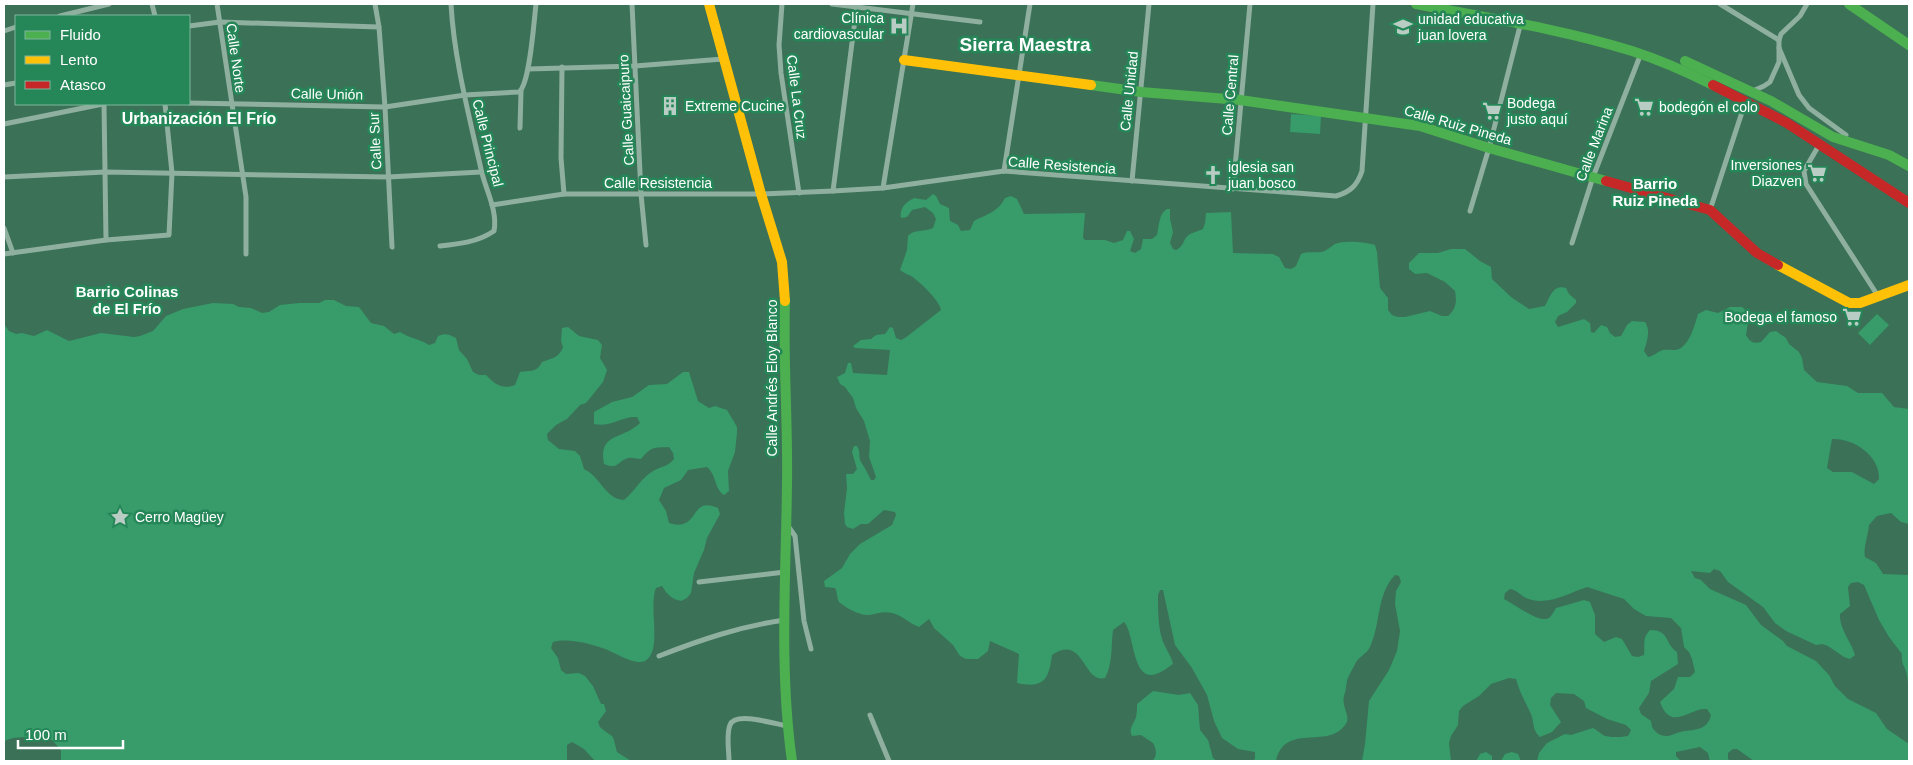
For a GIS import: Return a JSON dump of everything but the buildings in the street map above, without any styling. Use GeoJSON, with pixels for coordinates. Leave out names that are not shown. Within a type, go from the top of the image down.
{"type":"FeatureCollection","features":[{"type":"Feature","properties":{"kind":"main road","name":"Calle Andrés Eloy Blanco"},"geometry":{"type":"LineString","coordinates":[[709,4],[761,194],[782,262],[785,289],[782,352],[787,480],[785,572],[787,726],[792,761]]}},
{"type":"Feature","properties":{"kind":"main road"},"geometry":{"type":"LineString","coordinates":[[1416,4],[1581,37],[1640,55],[1747,96],[1771,101],[1833,137],[1889,155],[1909,166]]}},
{"type":"Feature","properties":{"kind":"main road"},"geometry":{"type":"LineString","coordinates":[[1462,4],[1578,27],[1633,42],[1682,60],[1747,96],[1770,113],[1821,143],[1909,203]]}},
{"type":"Feature","properties":{"kind":"main road"},"geometry":{"type":"LineString","coordinates":[[1849,4],[1909,45]]}},
{"type":"Feature","properties":{"kind":"main road"},"geometry":{"type":"LineString","coordinates":[[1866,4],[1909,34]]}},
{"type":"Feature","properties":{"kind":"main road","name":"Calle Ruiz Pineda"},"geometry":{"type":"LineString","coordinates":[[904,60],[1019,74],[1141,92],[1240,100],[1420,126],[1489,148],[1710,210],[1757,253],[1849,303],[1860,303],[1909,285]]}},
{"type":"Feature","properties":{"kind":"street"},"geometry":{"type":"LineString","coordinates":[[64,15],[109,4]]}},
{"type":"Feature","properties":{"kind":"street","name":"Calle Norte"},"geometry":{"type":"LineString","coordinates":[[216,4],[242,174],[246,208],[246,254]]}},
{"type":"Feature","properties":{"kind":"street","name":"Calle Sur"},"geometry":{"type":"LineString","coordinates":[[375,4],[379,27],[385,106],[392,247]]}},
{"type":"Feature","properties":{"kind":"street","name":"Calle Principal"},"geometry":{"type":"LineString","coordinates":[[440,246],[464,244],[488,236],[494,231],[495,224],[492,205],[481,172],[465,94],[452,28],[451,4]]}},
{"type":"Feature","properties":{"kind":"street"},"geometry":{"type":"LineString","coordinates":[[520,128],[521,91],[528,69],[536,4]]}},
{"type":"Feature","properties":{"kind":"street","name":"Calle Guaicaipuro"},"geometry":{"type":"LineString","coordinates":[[632,4],[641,194],[646,246]]}},
{"type":"Feature","properties":{"kind":"street","name":"Calle La Cruz"},"geometry":{"type":"LineString","coordinates":[[782,4],[779,45],[781,73],[799,193]]}},
{"type":"Feature","properties":{"kind":"street"},"geometry":{"type":"LineString","coordinates":[[832,4],[857,5],[980,22]]}},
{"type":"Feature","properties":{"kind":"street"},"geometry":{"type":"LineString","coordinates":[[884,188],[913,4]]}},
{"type":"Feature","properties":{"kind":"street"},"geometry":{"type":"LineString","coordinates":[[1004,171],[1030,4]]}},
{"type":"Feature","properties":{"kind":"street","name":"Calle Unidad"},"geometry":{"type":"LineString","coordinates":[[1132,181],[1149,4]]}},
{"type":"Feature","properties":{"kind":"street","name":"Calle Central"},"geometry":{"type":"LineString","coordinates":[[1233,188],[1250,4]]}},
{"type":"Feature","properties":{"kind":"street","name":"Calle Resistencia"},"geometry":{"type":"LineString","coordinates":[[492,205],[564,194],[761,194],[884,188],[1004,171],[1336,196],[1348,192],[1356,185],[1362,171],[1373,4]]}},
{"type":"Feature","properties":{"kind":"street"},"geometry":{"type":"LineString","coordinates":[[1720,4],[1779,40]]}},
{"type":"Feature","properties":{"kind":"street"},"geometry":{"type":"LineString","coordinates":[[1710,210],[1747,96],[1770,82],[1779,62],[1779,40],[1781,34],[1800,16],[1807,4]]}},
{"type":"Feature","properties":{"kind":"street"},"geometry":{"type":"LineString","coordinates":[[833,191],[857,5]]}},
{"type":"Feature","properties":{"kind":"street"},"geometry":{"type":"LineString","coordinates":[[190,26],[220,22],[379,27]]}},
{"type":"Feature","properties":{"kind":"street"},"geometry":{"type":"LineString","coordinates":[[1470,211],[1489,148],[1520,24]]}},
{"type":"Feature","properties":{"kind":"street"},"geometry":{"type":"LineString","coordinates":[[1779,48],[1799,95],[1809,108],[1859,144]]}},
{"type":"Feature","properties":{"kind":"street","name":"Calle Marina"},"geometry":{"type":"LineString","coordinates":[[1572,243],[1594,177],[1640,55]]}},
{"type":"Feature","properties":{"kind":"street"},"geometry":{"type":"LineString","coordinates":[[528,69],[635,66],[723,59]]}},
{"type":"Feature","properties":{"kind":"street"},"geometry":{"type":"LineString","coordinates":[[562,68],[561,158],[564,194]]}},
{"type":"Feature","properties":{"kind":"street","name":"Calle Unión"},"geometry":{"type":"LineString","coordinates":[[190,103],[385,106],[465,94],[521,91]]}},
{"type":"Feature","properties":{"kind":"street"},"geometry":{"type":"LineString","coordinates":[[4,124],[99,105]]}},
{"type":"Feature","properties":{"kind":"street"},"geometry":{"type":"LineString","coordinates":[[104,105],[106,240]]}},
{"type":"Feature","properties":{"kind":"street"},"geometry":{"type":"LineString","coordinates":[[4,254],[106,240],[169,235],[172,173],[164,105]]}},
{"type":"Feature","properties":{"kind":"street"},"geometry":{"type":"LineString","coordinates":[[1821,143],[1804,171],[1806,184],[1879,296]]}},
{"type":"Feature","properties":{"kind":"street"},"geometry":{"type":"LineString","coordinates":[[4,177],[105,172],[388,177],[481,172]]}},
{"type":"Feature","properties":{"kind":"street"},"geometry":{"type":"LineString","coordinates":[[4,228],[13,253]]}},
{"type":"Feature","properties":{"kind":"street"},"geometry":{"type":"LineString","coordinates":[[786,524],[795,536],[804,621],[811,648]]}},
{"type":"Feature","properties":{"kind":"street"},"geometry":{"type":"LineString","coordinates":[[699,582],[785,572]]}},
{"type":"Feature","properties":{"kind":"street"},"geometry":{"type":"LineString","coordinates":[[659,656],[727,632],[756,624],[786,620]]}},
{"type":"Feature","properties":{"kind":"street"},"geometry":{"type":"LineString","coordinates":[[870,715],[889,761]]}},
{"type":"Feature","properties":{"kind":"street"},"geometry":{"type":"LineString","coordinates":[[729,761],[728,734],[733,720],[743,718],[787,726]]}},
{"type":"Feature","properties":{"kind":"green space"},"geometry":{"type":"Polygon","coordinates":[[[1291,114],[1321,116],[1320,134],[1290,132],[1291,114]]]}},
{"type":"Feature","properties":{"kind":"green space"},"geometry":{"type":"Polygon","coordinates":[[[933,194],[936,196],[940,204],[949,208],[950,221],[958,225],[961,231],[970,230],[974,221],[996,210],[1005,198],[1011,196],[1017,199],[1024,214],[1085,213],[1083,238],[1085,240],[1105,240],[1114,243],[1123,240],[1127,231],[1130,231],[1134,239],[1130,251],[1135,253],[1141,249],[1143,239],[1152,239],[1157,235],[1161,217],[1167,209],[1170,209],[1173,232],[1170,243],[1173,249],[1176,250],[1181,247],[1188,236],[1203,229],[1206,213],[1231,212],[1233,253],[1273,254],[1279,257],[1285,268],[1291,269],[1296,266],[1301,254],[1304,253],[1327,250],[1335,244],[1343,242],[1371,244],[1375,245],[1377,252],[1380,288],[1388,298],[1388,310],[1392,315],[1398,317],[1430,311],[1442,316],[1448,316],[1453,311],[1456,299],[1455,291],[1445,282],[1427,273],[1415,274],[1409,269],[1409,263],[1419,253],[1438,253],[1451,249],[1465,249],[1491,267],[1492,279],[1511,297],[1529,309],[1545,306],[1550,295],[1555,290],[1562,287],[1566,288],[1569,294],[1576,300],[1576,303],[1567,312],[1558,316],[1555,322],[1558,327],[1584,319],[1590,323],[1591,332],[1594,333],[1601,325],[1607,327],[1615,337],[1621,336],[1627,325],[1632,321],[1645,322],[1648,332],[1644,351],[1648,357],[1663,350],[1677,350],[1683,346],[1692,333],[1698,314],[1706,310],[1718,313],[1730,307],[1742,307],[1749,316],[1746,335],[1750,341],[1754,343],[1761,342],[1770,332],[1776,331],[1786,338],[1789,344],[1799,352],[1804,370],[1817,382],[1847,386],[1858,393],[1882,393],[1894,407],[1909,409],[1909,524],[1901,522],[1891,513],[1877,516],[1869,525],[1865,557],[1876,563],[1883,574],[1909,575],[1909,693],[1902,654],[1879,620],[1864,585],[1858,582],[1851,583],[1848,587],[1850,606],[1840,614],[1841,625],[1855,655],[1850,659],[1828,646],[1816,645],[1786,631],[1775,623],[1763,607],[1728,582],[1720,571],[1714,569],[1710,573],[1691,571],[1695,578],[1701,580],[1710,589],[1746,605],[1761,625],[1787,646],[1816,661],[1829,675],[1835,686],[1848,699],[1876,713],[1887,729],[1909,744],[1909,761],[1754,761],[1737,749],[1733,749],[1728,753],[1730,761],[1710,761],[1708,753],[1700,747],[1676,752],[1676,756],[1681,761],[1537,761],[1539,753],[1547,743],[1565,734],[1571,735],[1593,728],[1605,736],[1619,737],[1628,736],[1631,730],[1626,725],[1607,719],[1586,708],[1584,701],[1574,694],[1556,693],[1551,698],[1550,705],[1561,722],[1552,732],[1540,737],[1535,731],[1531,715],[1516,679],[1509,678],[1491,684],[1459,711],[1458,725],[1449,743],[1451,761],[1362,761],[1369,701],[1389,670],[1397,651],[1400,631],[1395,604],[1396,591],[1401,582],[1399,576],[1395,575],[1385,591],[1370,647],[1356,662],[1348,679],[1343,700],[1347,722],[1337,732],[1328,736],[1297,739],[1288,742],[1281,749],[1276,761],[1251,761],[1255,759],[1255,752],[1238,749],[1222,738],[1214,721],[1207,695],[1192,668],[1175,645],[1163,590],[1160,590],[1158,595],[1160,628],[1162,639],[1173,664],[1157,674],[1145,673],[1137,661],[1130,634],[1124,622],[1113,630],[1111,661],[1105,678],[1098,678],[1092,674],[1077,654],[1071,650],[1063,650],[1052,655],[1049,670],[1044,680],[1033,685],[1017,683],[1019,654],[990,641],[988,651],[978,659],[966,659],[960,656],[953,645],[934,628],[929,619],[919,627],[892,613],[883,612],[865,615],[850,609],[840,603],[835,588],[825,587],[824,581],[842,568],[850,554],[860,544],[892,525],[896,515],[895,512],[884,510],[868,524],[861,524],[853,529],[845,524],[846,474],[853,474],[857,469],[852,452],[854,446],[858,448],[860,460],[871,480],[874,480],[876,477],[869,457],[870,441],[864,421],[856,408],[853,398],[845,387],[840,384],[837,377],[845,373],[848,363],[851,363],[853,373],[887,375],[890,350],[855,348],[853,346],[861,340],[885,334],[890,327],[893,328],[896,338],[901,340],[941,310],[940,306],[924,287],[900,270],[907,250],[908,236],[913,232],[933,228],[936,219],[933,213],[925,207],[912,210],[907,217],[901,218],[902,208],[914,198],[926,200],[933,194]],[[1832,439],[1827,468],[1833,472],[1852,472],[1874,484],[1879,479],[1875,463],[1864,450],[1849,442],[1832,439]],[[1587,587],[1557,598],[1541,601],[1526,598],[1517,591],[1510,589],[1505,593],[1504,599],[1541,619],[1550,617],[1556,608],[1584,600],[1590,602],[1595,615],[1595,634],[1604,642],[1616,637],[1622,639],[1632,656],[1644,655],[1645,639],[1650,630],[1661,632],[1677,652],[1678,664],[1651,681],[1649,693],[1639,708],[1641,714],[1651,721],[1652,727],[1656,732],[1664,736],[1703,727],[1711,715],[1707,709],[1675,717],[1670,716],[1664,711],[1660,702],[1674,689],[1678,677],[1690,677],[1695,672],[1689,652],[1684,647],[1681,628],[1671,618],[1646,616],[1634,609],[1624,599],[1587,587]]]}},
{"type":"Feature","properties":{"kind":"green space"},"geometry":{"type":"Polygon","coordinates":[[[325,300],[334,300],[346,306],[359,307],[371,323],[384,326],[394,334],[400,332],[429,345],[435,343],[440,335],[447,334],[454,337],[456,338],[459,350],[467,359],[473,372],[479,375],[486,375],[496,383],[506,387],[515,385],[520,372],[538,368],[542,362],[555,357],[559,353],[563,347],[561,341],[562,328],[568,327],[579,336],[598,340],[602,345],[600,358],[607,370],[603,382],[586,403],[580,405],[567,419],[556,425],[547,434],[548,440],[559,449],[575,451],[580,456],[584,469],[595,477],[607,492],[618,499],[624,500],[649,474],[672,462],[674,459],[673,453],[669,447],[656,448],[650,450],[641,459],[628,458],[615,466],[604,464],[603,454],[608,441],[640,423],[637,417],[631,417],[600,425],[594,424],[594,412],[612,402],[632,397],[649,385],[667,384],[683,372],[689,372],[698,401],[709,408],[715,406],[727,410],[737,427],[735,452],[728,471],[729,491],[724,495],[721,492],[707,467],[688,470],[681,480],[664,488],[659,500],[666,511],[669,523],[679,525],[686,523],[702,506],[709,505],[718,508],[720,514],[707,538],[694,573],[691,593],[687,598],[681,601],[670,596],[662,586],[656,588],[653,606],[654,639],[650,656],[645,661],[640,662],[602,648],[571,641],[553,642],[551,648],[558,658],[561,670],[566,674],[579,673],[585,676],[593,686],[606,711],[598,722],[600,727],[612,736],[617,752],[631,761],[595,761],[584,749],[572,742],[567,745],[567,761],[61,761],[61,750],[52,740],[20,737],[4,742],[4,324],[9,331],[16,334],[22,333],[34,336],[47,330],[69,341],[101,333],[134,337],[153,331],[166,316],[183,309],[213,303],[233,304],[239,307],[251,308],[262,313],[269,312],[280,305],[319,303],[325,300]]]}},
{"type":"Feature","properties":{"kind":"green space"},"geometry":{"type":"Polygon","coordinates":[[[1877,314],[1889,325],[1870,345],[1858,333],[1877,314]]]}},
{"type":"Feature","properties":{"kind":"green space"},"geometry":{"type":"Polygon","coordinates":[[[1153,691],[1179,695],[1190,693],[1198,705],[1200,730],[1208,740],[1213,758],[1217,761],[1152,761],[1156,755],[1153,743],[1141,735],[1132,736],[1131,731],[1136,717],[1137,704],[1153,691]]]}},
{"type":"Feature","properties":{"kind":"green space"},"geometry":{"type":"Polygon","coordinates":[[[1486,752],[1492,756],[1492,761],[1476,761],[1480,754],[1486,752]]]}},
{"type":"Feature","properties":{"kind":"green space"},"geometry":{"type":"Polygon","coordinates":[[[1512,752],[1518,754],[1521,761],[1501,761],[1505,754],[1512,752]]]}},
{"type":"Feature","properties":{"kind":"traffic: fast"},"geometry":{"type":"LineString","coordinates":[[1416,4],[1525,24],[1606,43],[1653,58],[1713,85]]}},
{"type":"Feature","properties":{"kind":"traffic: fast"},"geometry":{"type":"LineString","coordinates":[[1849,4],[1909,45]]}},
{"type":"Feature","properties":{"kind":"traffic: fast"},"geometry":{"type":"LineString","coordinates":[[1685,61],[1771,101],[1833,137],[1889,155],[1909,166]]}},
{"type":"Feature","properties":{"kind":"traffic: fast"},"geometry":{"type":"LineString","coordinates":[[1091,85],[1141,92],[1240,100],[1420,126],[1489,148],[1606,181]]}},
{"type":"Feature","properties":{"kind":"traffic: fast"},"geometry":{"type":"LineString","coordinates":[[785,301],[787,460],[784,657],[792,761]]}},
{"type":"Feature","properties":{"kind":"traffic: slow"},"geometry":{"type":"LineString","coordinates":[[709,4],[761,194],[782,262],[785,301]]}},
{"type":"Feature","properties":{"kind":"traffic: slow"},"geometry":{"type":"LineString","coordinates":[[904,60],[1091,85]]}},
{"type":"Feature","properties":{"kind":"traffic: slow"},"geometry":{"type":"LineString","coordinates":[[1778,265],[1849,303],[1860,303],[1909,285]]}},
{"type":"Feature","properties":{"kind":"traffic: jam"},"geometry":{"type":"LineString","coordinates":[[1713,85],[1787,123],[1909,203]]}},
{"type":"Feature","properties":{"kind":"traffic: jam"},"geometry":{"type":"LineString","coordinates":[[1606,181],[1710,210],[1757,253],[1778,265]]}},
{"type":"Feature","properties":{"kind":"place","name":"Clínica cardiovascular"},"geometry":{"type":"Point","coordinates":[899,26]}},
{"type":"Feature","properties":{"kind":"place","name":"unidad educativa juan lovera"},"geometry":{"type":"Point","coordinates":[1403,27]}},
{"type":"Feature","properties":{"kind":"place","name":"Extreme Cucine"},"geometry":{"type":"Point","coordinates":[670,106]}},
{"type":"Feature","properties":{"kind":"place","name":"bodegón el colo"},"geometry":{"type":"Point","coordinates":[1644,107]}},
{"type":"Feature","properties":{"kind":"place","name":"Bodega justo aquí"},"geometry":{"type":"Point","coordinates":[1492,111]}},
{"type":"Feature","properties":{"kind":"place","name":"Inversiones Diazven"},"geometry":{"type":"Point","coordinates":[1817,173]}},
{"type":"Feature","properties":{"kind":"place","name":"iglesia san juan bosco"},"geometry":{"type":"Point","coordinates":[1213,175]}},
{"type":"Feature","properties":{"kind":"place","name":"Bodega el famoso"},"geometry":{"type":"Point","coordinates":[1852,317]}},
{"type":"Feature","properties":{"kind":"place","name":"Cerro Magüey"},"geometry":{"type":"Point","coordinates":[120,517]}},
{"type":"Feature","properties":{"kind":"district","name":"Sierra Maestra"},"geometry":{"type":"Point","coordinates":[1025,44]}},
{"type":"Feature","properties":{"kind":"district","name":"Urbanización El Frío"},"geometry":{"type":"Point","coordinates":[199,118]}},
{"type":"Feature","properties":{"kind":"district","name":"Barrio Ruiz Pineda"},"geometry":{"type":"Point","coordinates":[1655,192]}},
{"type":"Feature","properties":{"kind":"district","name":"Barrio Colinas de El Frío"},"geometry":{"type":"Point","coordinates":[127,300]}}]}
